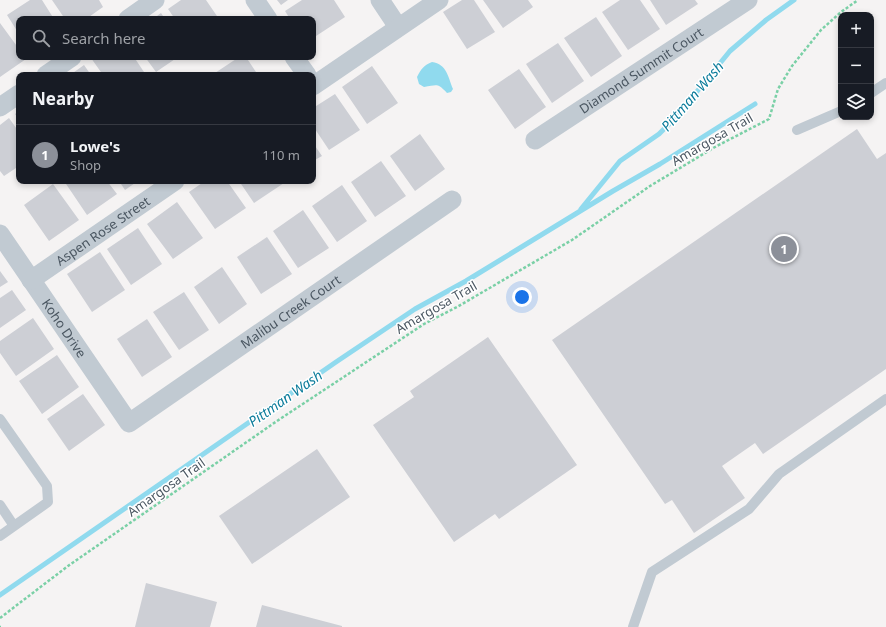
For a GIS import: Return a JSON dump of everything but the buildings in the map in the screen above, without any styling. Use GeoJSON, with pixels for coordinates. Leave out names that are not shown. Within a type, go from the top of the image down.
{"type":"FeatureCollection","features":[{"type":"Feature","properties":{"kind":"street"},"geometry":{"type":"LineString","coordinates":[[132,16],[155,0]]}},
{"type":"Feature","properties":{"kind":"street"},"geometry":{"type":"LineString","coordinates":[[255,0],[266,16]]}},
{"type":"Feature","properties":{"kind":"street"},"geometry":{"type":"LineString","coordinates":[[380,0],[398,27]]}},
{"type":"Feature","properties":{"kind":"street"},"geometry":{"type":"LineString","coordinates":[[316,79],[439,0]]}},
{"type":"Feature","properties":{"kind":"street","name":"Diamond Summit Court"},"geometry":{"type":"LineString","coordinates":[[535,140],[748,0]]}},
{"type":"Feature","properties":{"kind":"street"},"geometry":{"type":"LineString","coordinates":[[50,72],[68,60]]}},
{"type":"Feature","properties":{"kind":"street"},"geometry":{"type":"LineString","coordinates":[[296,60],[305,72]]}},
{"type":"Feature","properties":{"kind":"street"},"geometry":{"type":"LineString","coordinates":[[0,107],[16,96]]}},
{"type":"Feature","properties":{"kind":"street","name":"Aspen Rose Street"},"geometry":{"type":"LineString","coordinates":[[31,280],[171,184]]}},
{"type":"Feature","properties":{"kind":"street","name":"Malibu Creek Court"},"geometry":{"type":"LineString","coordinates":[[129,423],[452,200]]}},
{"type":"Feature","properties":{"kind":"street","name":"Koho Drive"},"geometry":{"type":"LineString","coordinates":[[0,234],[129,423]]}},
{"type":"Feature","properties":{"kind":"lane"},"geometry":{"type":"LineString","coordinates":[[874,91],[886,83]]}},
{"type":"Feature","properties":{"kind":"lane"},"geometry":{"type":"LineString","coordinates":[[797,130],[838,112]]}},
{"type":"Feature","properties":{"kind":"lane"},"geometry":{"type":"LineString","coordinates":[[633,627],[652,572],[749,509],[779,474],[886,399]]}},
{"type":"Feature","properties":{"kind":"lane"},"geometry":{"type":"LineString","coordinates":[[0,419],[47,486],[48,502],[0,536]]}},
{"type":"Feature","properties":{"kind":"lane"},"geometry":{"type":"LineString","coordinates":[[0,505],[14,526]]}},
{"type":"Feature","properties":{"kind":"path","name":"Amargosa Trail"},"geometry":{"type":"LineString","coordinates":[[0,618],[68,566],[284,417],[424,324],[457,307],[572,240],[650,186],[715,147],[769,118],[778,89],[792,66],[821,30],[841,12],[858,0]]}},
{"type":"Feature","properties":{"kind":"water"},"geometry":{"type":"Polygon","coordinates":[[[432,62],[441,65],[444,68],[453,89],[451,92],[447,93],[437,86],[424,87],[419,84],[417,77],[425,66],[432,62]]]}},
{"type":"Feature","properties":{"kind":"waterway","name":"Pittman Wash"},"geometry":{"type":"LineString","coordinates":[[581,209],[620,161],[659,134],[677,116],[730,51],[766,20],[794,0]]}},
{"type":"Feature","properties":{"kind":"waterway","name":"Pittman Wash"},"geometry":{"type":"LineString","coordinates":[[0,595],[415,309],[466,281],[660,164],[755,104]]}},
{"type":"Feature","properties":{"kind":"place","name":"Lowe's"},"geometry":{"type":"Point","coordinates":[784,249]}}]}
